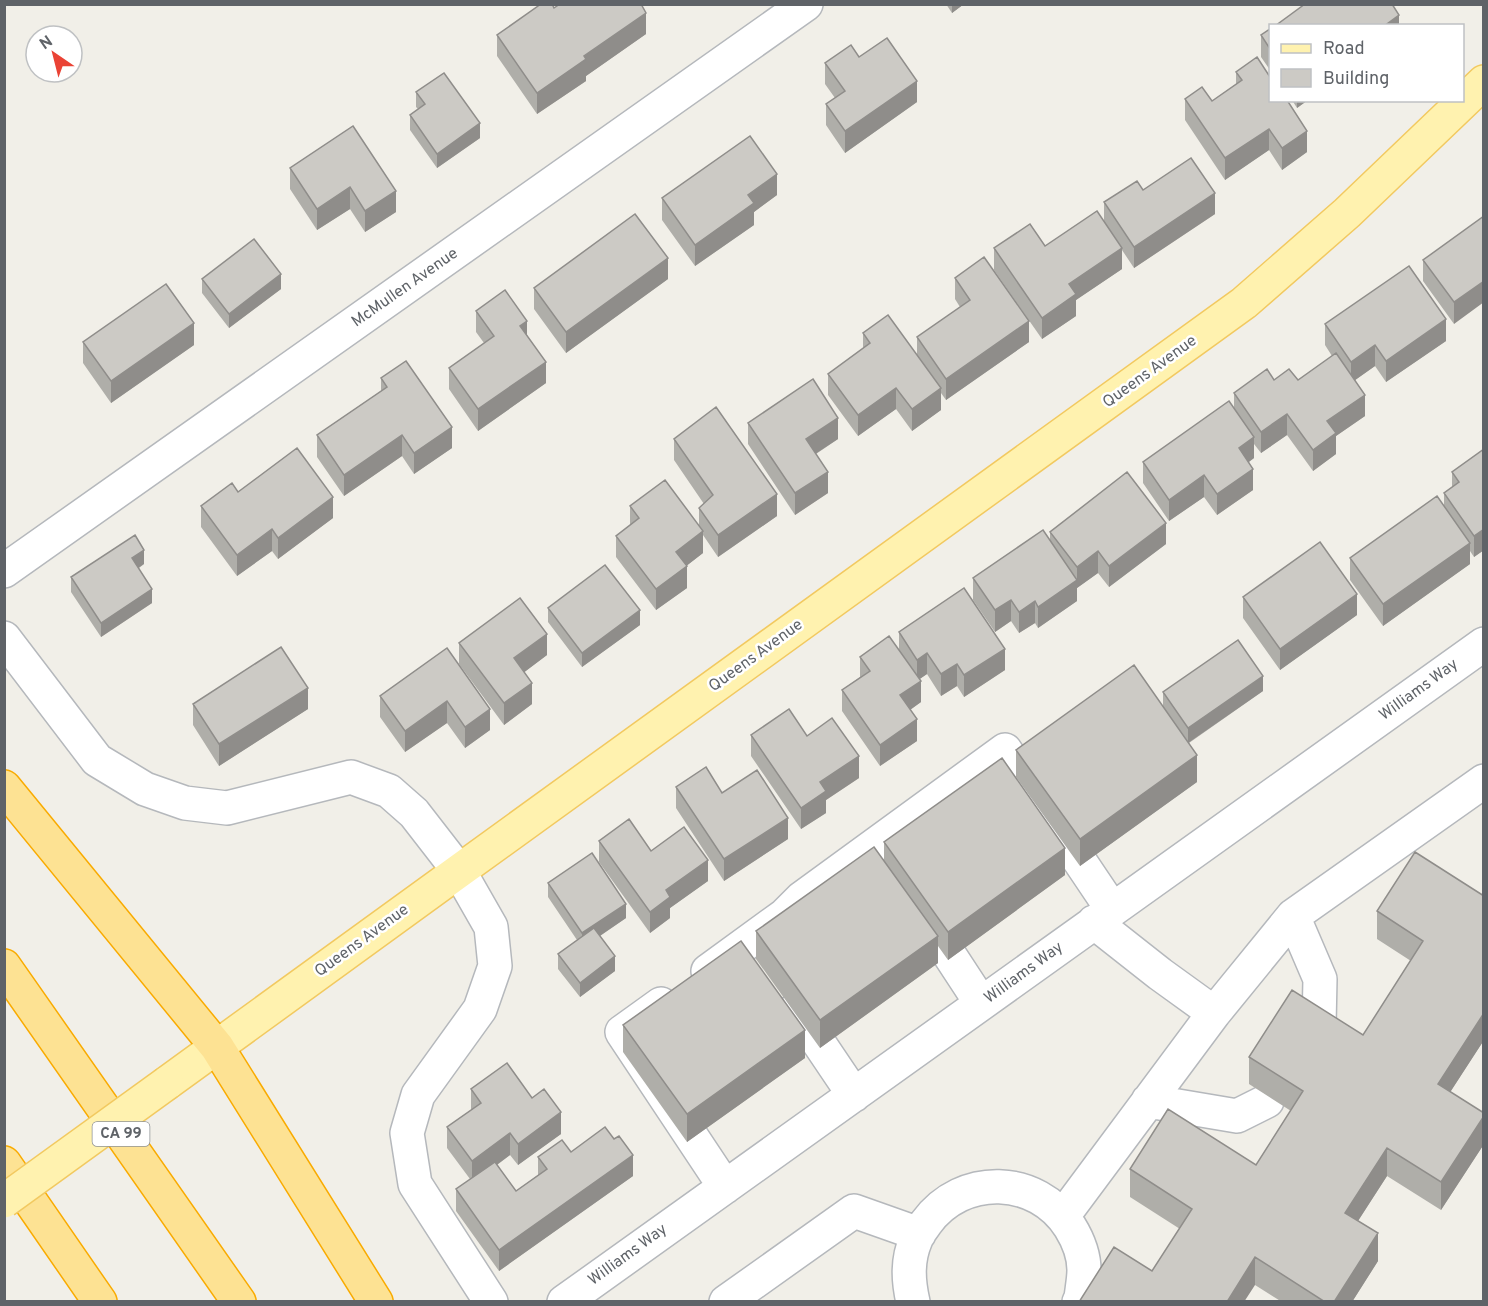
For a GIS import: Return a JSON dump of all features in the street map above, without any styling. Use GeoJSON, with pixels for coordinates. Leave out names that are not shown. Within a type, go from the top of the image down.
{"type":"FeatureCollection","features":[{"type":"Feature","properties":{"kind":"highway"},"geometry":{"type":"LineString","coordinates":[[4,787],[217,1047],[376,1302]]}},
{"type":"Feature","properties":{"kind":"highway","name":"CA 99"},"geometry":{"type":"LineString","coordinates":[[4,966],[239,1302]]}},
{"type":"Feature","properties":{"kind":"highway"},"geometry":{"type":"LineString","coordinates":[[4,1163],[100,1302]]}},
{"type":"Feature","properties":{"kind":"main road","name":"Queens Avenue"},"geometry":{"type":"LineString","coordinates":[[1464,101],[1484,82]]}},
{"type":"Feature","properties":{"kind":"main road","name":"Queens Avenue"},"geometry":{"type":"LineString","coordinates":[[4,1201],[1244,303],[1347,213],[1463,102]]}},
{"type":"Feature","properties":{"kind":"street","name":"McMullen Avenue"},"geometry":{"type":"LineString","coordinates":[[4,572],[806,4]]}},
{"type":"Feature","properties":{"kind":"street"},"geometry":{"type":"LineString","coordinates":[[4,638],[97,760],[145,789],[185,803],[226,808],[351,777],[389,792],[414,813],[459,871],[491,927],[495,966],[480,1009],[418,1095],[407,1133],[415,1184],[491,1302]]}},
{"type":"Feature","properties":{"kind":"street","name":"Williams Way"},"geometry":{"type":"LineString","coordinates":[[564,1302],[1484,644]]}},
{"type":"Feature","properties":{"kind":"street"},"geometry":{"type":"LineString","coordinates":[[725,1187],[622,1032],[785,915],[802,898],[883,854],[1005,750],[1103,916],[1160,974],[1214,1013]]}},
{"type":"Feature","properties":{"kind":"street"},"geometry":{"type":"LineString","coordinates":[[1063,1216],[1214,1013],[1293,916],[1484,781]]}},
{"type":"Feature","properties":{"kind":"street"},"geometry":{"type":"LineString","coordinates":[[909,894],[981,1003]]}},
{"type":"Feature","properties":{"kind":"street"},"geometry":{"type":"LineString","coordinates":[[1293,916],[1320,979],[1320,1025]]}},
{"type":"Feature","properties":{"kind":"street"},"geometry":{"type":"LineString","coordinates":[[749,941],[854,1095]]}},
{"type":"Feature","properties":{"kind":"street"},"geometry":{"type":"LineString","coordinates":[[1148,1101],[1237,1116],[1268,1101]]}},
{"type":"Feature","properties":{"kind":"street"},"geometry":{"type":"LineString","coordinates":[[913,1302],[909,1281],[910,1258],[919,1234],[934,1213],[957,1195],[985,1187],[1013,1188],[1041,1198],[1063,1216],[1078,1240],[1084,1269],[1079,1302]]}},
{"type":"Feature","properties":{"kind":"street"},"geometry":{"type":"LineString","coordinates":[[726,1302],[854,1211],[919,1234]]}},
{"type":"Feature","properties":{"kind":"building"},"geometry":{"type":"Polygon","coordinates":[[[541,4],[552,4],[554,8],[560,4],[641,4],[646,13],[584,56],[586,59],[537,93],[497,35],[541,4]]]}},
{"type":"Feature","properties":{"kind":"building"},"geometry":{"type":"Polygon","coordinates":[[[1305,4],[1392,4],[1399,15],[1387,24],[1278,24],[1305,4]]]}},
{"type":"Feature","properties":{"kind":"building"},"geometry":{"type":"Polygon","coordinates":[[[1269,30],[1269,47],[1261,35],[1269,30]]]}},
{"type":"Feature","properties":{"kind":"building"},"geometry":{"type":"Polygon","coordinates":[[[887,38],[917,81],[845,131],[826,104],[845,91],[825,63],[851,45],[859,57],[887,38]]]}},
{"type":"Feature","properties":{"kind":"building"},"geometry":{"type":"Polygon","coordinates":[[[1257,57],[1269,75],[1269,102],[1288,102],[1307,131],[1282,148],[1269,129],[1225,158],[1185,99],[1202,87],[1212,101],[1242,80],[1236,72],[1257,57]]]}},
{"type":"Feature","properties":{"kind":"building"},"geometry":{"type":"Polygon","coordinates":[[[444,73],[480,123],[437,154],[410,115],[425,104],[416,92],[444,73]]]}},
{"type":"Feature","properties":{"kind":"building"},"geometry":{"type":"Polygon","coordinates":[[[353,126],[396,191],[365,211],[350,187],[317,209],[290,168],[353,126]]]}},
{"type":"Feature","properties":{"kind":"building"},"geometry":{"type":"Polygon","coordinates":[[[750,136],[777,174],[748,195],[754,203],[695,245],[662,198],[750,136]]]}},
{"type":"Feature","properties":{"kind":"building"},"geometry":{"type":"Polygon","coordinates":[[[1191,158],[1215,193],[1134,247],[1104,202],[1137,181],[1143,190],[1191,158]]]}},
{"type":"Feature","properties":{"kind":"building"},"geometry":{"type":"Polygon","coordinates":[[[1097,211],[1122,248],[1069,284],[1076,294],[1042,318],[994,248],[1030,224],[1045,246],[1097,211]]]}},
{"type":"Feature","properties":{"kind":"building"},"geometry":{"type":"Polygon","coordinates":[[[635,214],[668,258],[566,332],[534,288],[635,214]]]}},
{"type":"Feature","properties":{"kind":"building"},"geometry":{"type":"Polygon","coordinates":[[[1484,216],[1484,281],[1454,302],[1423,260],[1484,216]]]}},
{"type":"Feature","properties":{"kind":"building"},"geometry":{"type":"Polygon","coordinates":[[[254,239],[281,274],[229,314],[202,279],[254,239]]]}},
{"type":"Feature","properties":{"kind":"building"},"geometry":{"type":"Polygon","coordinates":[[[984,257],[1029,321],[946,379],[917,337],[970,300],[955,278],[984,257]]]}},
{"type":"Feature","properties":{"kind":"building"},"geometry":{"type":"Polygon","coordinates":[[[1409,266],[1446,319],[1386,361],[1375,345],[1351,362],[1325,324],[1409,266]]]}},
{"type":"Feature","properties":{"kind":"building"},"geometry":{"type":"Polygon","coordinates":[[[166,284],[194,323],[111,381],[83,342],[166,284]]]}},
{"type":"Feature","properties":{"kind":"building"},"geometry":{"type":"Polygon","coordinates":[[[505,290],[527,321],[520,326],[546,362],[478,409],[449,368],[494,336],[476,311],[505,290]]]}},
{"type":"Feature","properties":{"kind":"building"},"geometry":{"type":"Polygon","coordinates":[[[888,315],[941,388],[912,409],[896,388],[858,415],[828,374],[870,343],[863,333],[888,315]]]}},
{"type":"Feature","properties":{"kind":"building"},"geometry":{"type":"Polygon","coordinates":[[[1336,353],[1365,395],[1327,421],[1336,433],[1313,450],[1287,414],[1261,432],[1234,393],[1267,369],[1274,380],[1289,369],[1298,380],[1336,353]]]}},
{"type":"Feature","properties":{"kind":"building"},"geometry":{"type":"Polygon","coordinates":[[[406,361],[452,427],[414,453],[402,435],[344,475],[317,435],[387,387],[381,378],[406,361]]]}},
{"type":"Feature","properties":{"kind":"building"},"geometry":{"type":"Polygon","coordinates":[[[813,379],[838,418],[806,439],[828,472],[795,493],[748,423],[813,379]]]}},
{"type":"Feature","properties":{"kind":"building"},"geometry":{"type":"Polygon","coordinates":[[[1229,401],[1254,437],[1239,448],[1253,469],[1217,494],[1204,475],[1169,500],[1143,462],[1229,401]]]}},
{"type":"Feature","properties":{"kind":"building"},"geometry":{"type":"Polygon","coordinates":[[[716,407],[777,494],[718,535],[699,508],[713,495],[674,439],[716,407]]]}},
{"type":"Feature","properties":{"kind":"building"},"geometry":{"type":"Polygon","coordinates":[[[297,448],[333,497],[278,538],[272,529],[237,555],[201,506],[232,483],[238,492],[297,448]]]}},
{"type":"Feature","properties":{"kind":"building"},"geometry":{"type":"Polygon","coordinates":[[[1484,449],[1484,529],[1474,536],[1444,493],[1459,482],[1452,472],[1484,449]]]}},
{"type":"Feature","properties":{"kind":"building"},"geometry":{"type":"Polygon","coordinates":[[[1127,472],[1166,523],[1109,566],[1098,551],[1077,567],[1050,532],[1127,472]]]}},
{"type":"Feature","properties":{"kind":"building"},"geometry":{"type":"Polygon","coordinates":[[[665,480],[703,531],[676,552],[687,566],[656,589],[616,536],[639,518],[630,506],[665,480]]]}},
{"type":"Feature","properties":{"kind":"building"},"geometry":{"type":"Polygon","coordinates":[[[1437,496],[1470,543],[1383,604],[1350,558],[1437,496]]]}},
{"type":"Feature","properties":{"kind":"building"},"geometry":{"type":"Polygon","coordinates":[[[1043,530],[1077,580],[1038,607],[1035,601],[1019,612],[1011,600],[995,610],[973,578],[1043,530]]]}},
{"type":"Feature","properties":{"kind":"building"},"geometry":{"type":"Polygon","coordinates":[[[135,535],[144,550],[132,558],[152,589],[101,623],[71,577],[135,535]]]}},
{"type":"Feature","properties":{"kind":"building"},"geometry":{"type":"Polygon","coordinates":[[[1320,542],[1357,594],[1280,649],[1243,597],[1320,542]]]}},
{"type":"Feature","properties":{"kind":"building"},"geometry":{"type":"Polygon","coordinates":[[[605,565],[640,610],[582,653],[548,608],[605,565]]]}},
{"type":"Feature","properties":{"kind":"building"},"geometry":{"type":"Polygon","coordinates":[[[964,588],[1005,649],[964,675],[957,664],[941,674],[927,653],[917,660],[899,632],[964,588]]]}},
{"type":"Feature","properties":{"kind":"building"},"geometry":{"type":"Polygon","coordinates":[[[520,598],[547,634],[514,658],[532,683],[504,703],[459,643],[520,598]]]}},
{"type":"Feature","properties":{"kind":"building"},"geometry":{"type":"Polygon","coordinates":[[[889,636],[921,681],[900,695],[917,719],[880,745],[842,690],[870,671],[860,657],[889,636]]]}},
{"type":"Feature","properties":{"kind":"building"},"geometry":{"type":"Polygon","coordinates":[[[1238,640],[1263,676],[1188,728],[1163,692],[1238,640]]]}},
{"type":"Feature","properties":{"kind":"building"},"geometry":{"type":"Polygon","coordinates":[[[281,647],[308,688],[219,744],[193,704],[281,647]]]}},
{"type":"Feature","properties":{"kind":"building"},"geometry":{"type":"Polygon","coordinates":[[[447,648],[490,709],[465,727],[447,701],[405,731],[380,696],[447,648]]]}},
{"type":"Feature","properties":{"kind":"building"},"geometry":{"type":"Polygon","coordinates":[[[1134,665],[1197,755],[1080,839],[1016,750],[1134,665]]]}},
{"type":"Feature","properties":{"kind":"building"},"geometry":{"type":"Polygon","coordinates":[[[789,709],[807,736],[832,718],[859,756],[820,782],[826,791],[801,808],[751,735],[789,709]]]}},
{"type":"Feature","properties":{"kind":"building"},"geometry":{"type":"Polygon","coordinates":[[[1002,758],[1065,848],[948,932],[884,842],[1002,758]]]}},
{"type":"Feature","properties":{"kind":"building"},"geometry":{"type":"Polygon","coordinates":[[[706,767],[722,793],[757,770],[788,818],[724,859],[676,787],[706,767]]]}},
{"type":"Feature","properties":{"kind":"building"},"geometry":{"type":"Polygon","coordinates":[[[629,819],[651,851],[684,827],[708,860],[666,890],[670,897],[650,912],[599,841],[629,819]]]}},
{"type":"Feature","properties":{"kind":"building"},"geometry":{"type":"Polygon","coordinates":[[[874,847],[938,936],[820,1020],[756,931],[874,847]]]}},
{"type":"Feature","properties":{"kind":"building"},"geometry":{"type":"Polygon","coordinates":[[[1415,852],[1484,896],[1484,1013],[1438,1084],[1484,1113],[1484,1116],[1441,1182],[1387,1148],[1345,1213],[1378,1233],[1334,1302],[1325,1302],[1255,1257],[1227,1302],[1079,1302],[1114,1247],[1152,1271],[1192,1209],[1130,1169],[1168,1109],[1256,1165],[1303,1091],[1249,1057],[1292,990],[1363,1035],[1423,941],[1377,911],[1415,852]]]}},
{"type":"Feature","properties":{"kind":"building"},"geometry":{"type":"Polygon","coordinates":[[[592,853],[626,904],[582,933],[548,883],[592,853]]]}},
{"type":"Feature","properties":{"kind":"building"},"geometry":{"type":"Polygon","coordinates":[[[594,928],[615,956],[580,983],[558,954],[594,928]]]}},
{"type":"Feature","properties":{"kind":"building"},"geometry":{"type":"Polygon","coordinates":[[[741,941],[805,1030],[687,1114],[623,1025],[741,941]]]}},
{"type":"Feature","properties":{"kind":"building"},"geometry":{"type":"Polygon","coordinates":[[[507,1063],[532,1098],[544,1089],[561,1112],[518,1144],[510,1133],[472,1161],[447,1127],[481,1103],[471,1089],[507,1063]]]}},
{"type":"Feature","properties":{"kind":"building"},"geometry":{"type":"Polygon","coordinates":[[[605,1127],[614,1139],[619,1136],[633,1155],[499,1250],[456,1189],[495,1162],[516,1191],[547,1169],[538,1157],[562,1140],[571,1152],[605,1127]]]}}]}
